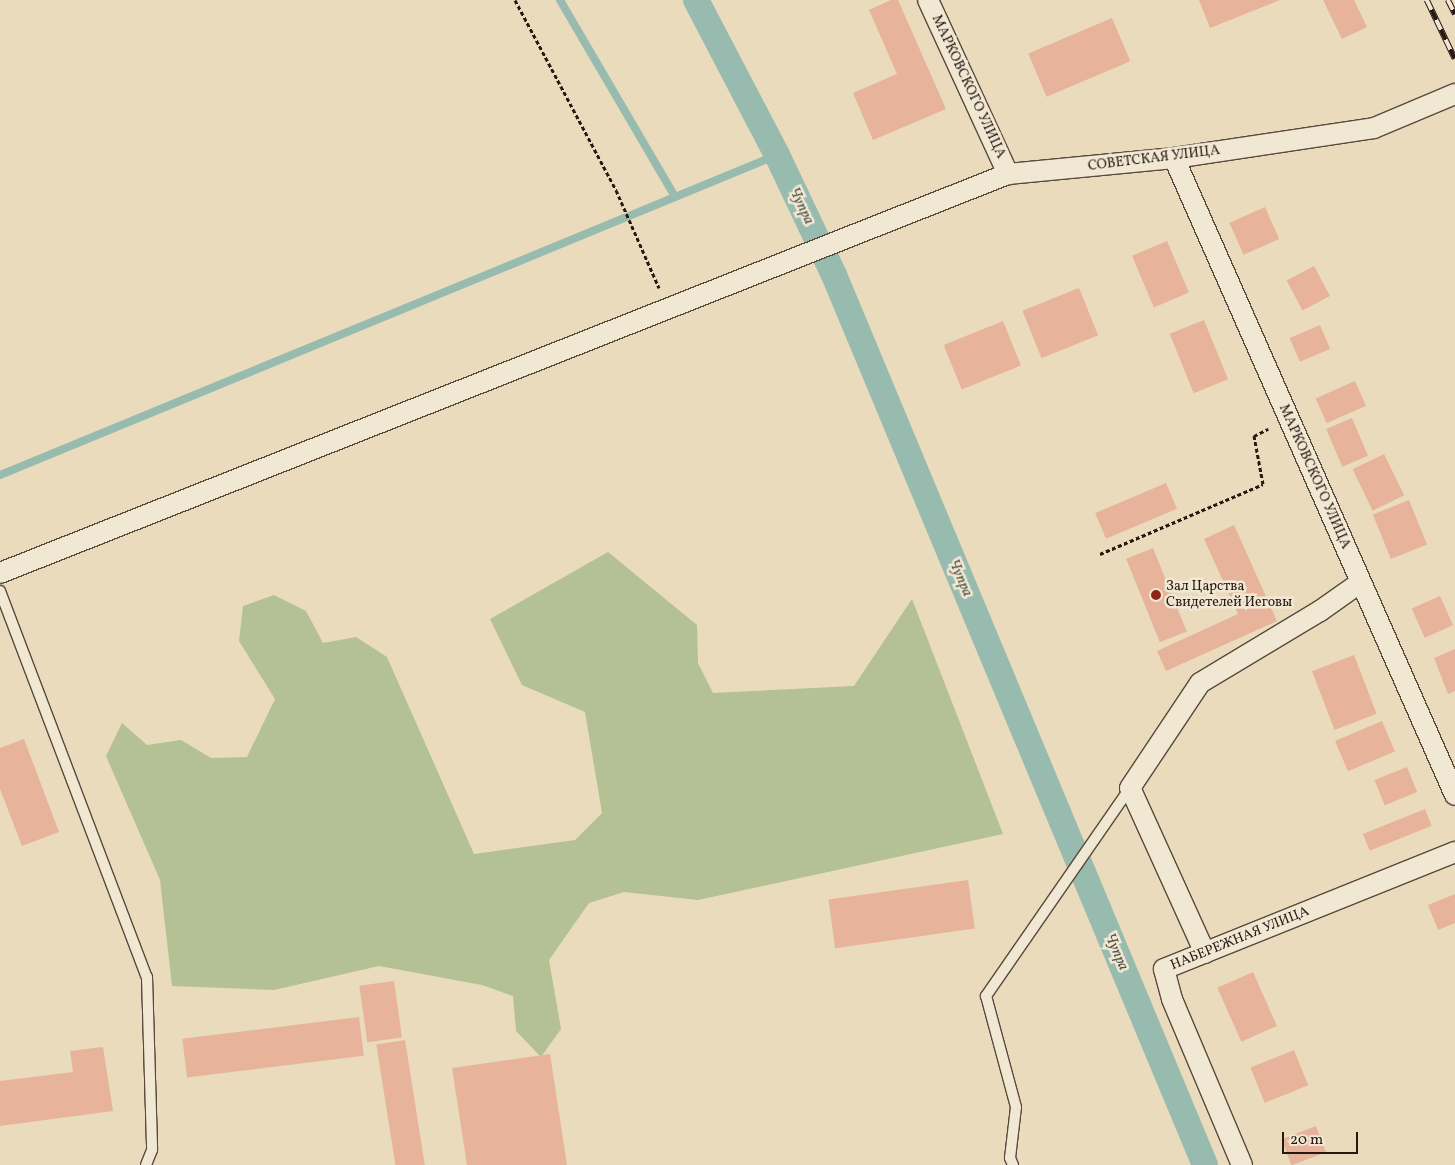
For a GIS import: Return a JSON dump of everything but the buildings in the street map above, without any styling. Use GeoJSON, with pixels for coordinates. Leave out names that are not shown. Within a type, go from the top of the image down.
{"type":"FeatureCollection","features":[{"type":"Feature","properties":{"kind":"street","name":"МАРКОВСКОГО УЛИЦА"},"geometry":{"type":"LineString","coordinates":[[928,0],[1008,174]]}},
{"type":"Feature","properties":{"kind":"street","name":"СОВЕТСКАЯ УЛИЦА"},"geometry":{"type":"LineString","coordinates":[[0,573],[1008,174],[1174,158],[1374,128],[1455,94]]}},
{"type":"Feature","properties":{"kind":"street","name":"МАРКОВСКОГО УЛИЦА"},"geometry":{"type":"LineString","coordinates":[[1174,158],[1455,795]]}},
{"type":"Feature","properties":{"kind":"street"},"geometry":{"type":"LineString","coordinates":[[1205,953],[1130,788],[1200,683],[1320,611],[1361,582]]}},
{"type":"Feature","properties":{"kind":"street","name":"НАБЕРЕЖНАЯ УЛИЦА"},"geometry":{"type":"LineString","coordinates":[[1242,1165],[1172,999],[1164,969],[1455,852]]}},
{"type":"Feature","properties":{"kind":"lane"},"geometry":{"type":"LineString","coordinates":[[0,591],[147,977],[152,1150],[146,1165]]}},
{"type":"Feature","properties":{"kind":"lane"},"geometry":{"type":"LineString","coordinates":[[1013,1165],[1010,1158],[1016,1107],[986,996],[1130,788]]}},
{"type":"Feature","properties":{"kind":"path"},"geometry":{"type":"LineString","coordinates":[[515,0],[616,190],[639,247],[670,308]]}},
{"type":"Feature","properties":{"kind":"path"},"geometry":{"type":"LineString","coordinates":[[1100,554],[1263,484],[1254,436],[1289,419]]}},
{"type":"Feature","properties":{"kind":"green space"},"geometry":{"type":"Polygon","coordinates":[[[608,552],[697,625],[698,663],[713,693],[854,686],[912,599],[1003,834],[698,900],[624,892],[589,903],[549,960],[561,1029],[541,1057],[516,1031],[513,996],[482,985],[379,966],[274,990],[172,986],[160,880],[106,756],[122,723],[147,745],[181,740],[211,758],[247,757],[275,699],[239,641],[243,606],[274,595],[306,611],[323,643],[356,637],[387,657],[474,854],[575,840],[602,813],[585,712],[522,685],[490,619],[608,552]]]}},
{"type":"Feature","properties":{"kind":"waterway"},"geometry":{"type":"LineString","coordinates":[[560,0],[675,197]]}},
{"type":"Feature","properties":{"kind":"waterway","name":"Чупра"},"geometry":{"type":"LineString","coordinates":[[696,0],[777,155],[834,275],[1205,1165]]}},
{"type":"Feature","properties":{"kind":"waterway"},"geometry":{"type":"LineString","coordinates":[[0,475],[777,155]]}},
{"type":"Feature","properties":{"kind":"railway"},"geometry":{"type":"LineString","coordinates":[[1427,0],[1455,59]]}},
{"type":"Feature","properties":{"kind":"railway"},"geometry":{"type":"LineString","coordinates":[[1448,0],[1455,14]]}},
{"type":"Feature","properties":{"kind":"place","name":"Зал Царства Свидетелей Иеговы"},"geometry":{"type":"Point","coordinates":[1156,595]}}]}
